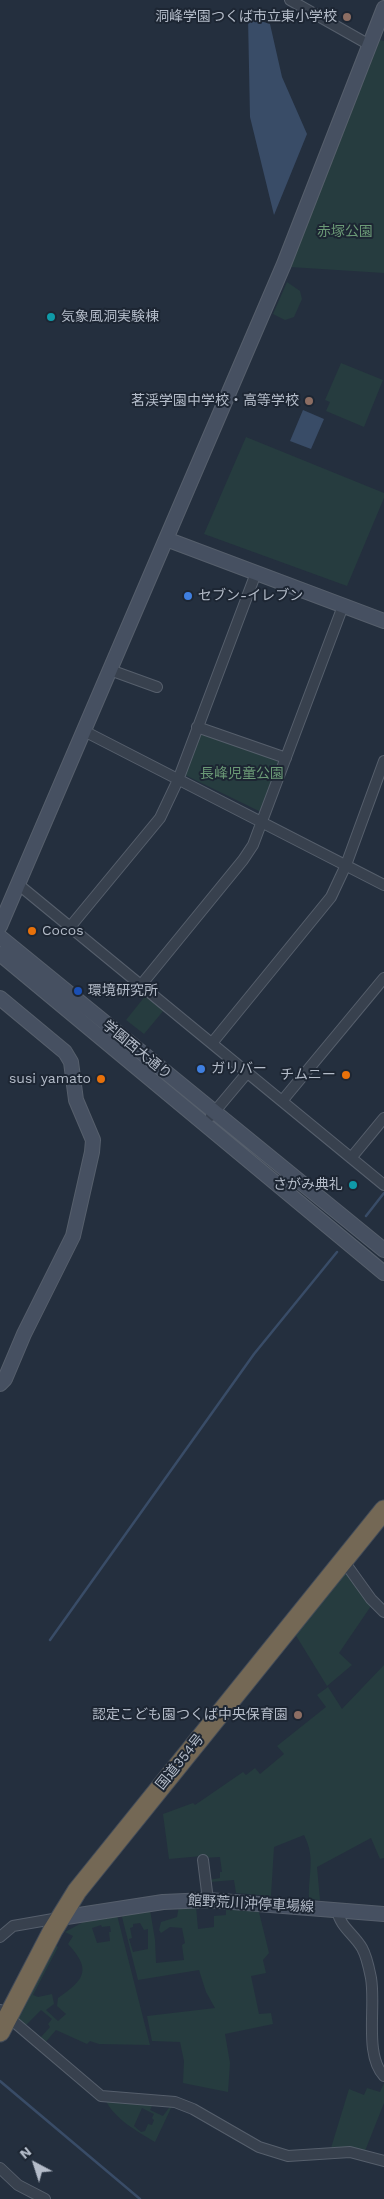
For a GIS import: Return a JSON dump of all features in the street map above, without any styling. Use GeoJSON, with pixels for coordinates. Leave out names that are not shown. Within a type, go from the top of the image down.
{"type":"FeatureCollection","features":[{"type":"Feature","properties":{"kind":"highway","name":"国道354号"},"geometry":{"type":"LineString","coordinates":[[3,2020],[60,1918],[96,1867],[384,1510]]}},
{"type":"Feature","properties":{"kind":"street"},"geometry":{"type":"LineString","coordinates":[[290,0],[366,43]]}},
{"type":"Feature","properties":{"kind":"street"},"geometry":{"type":"LineString","coordinates":[[0,926],[284,264],[384,8]]}},
{"type":"Feature","properties":{"kind":"street"},"geometry":{"type":"LineString","coordinates":[[166,539],[384,621]]}},
{"type":"Feature","properties":{"kind":"street"},"geometry":{"type":"LineString","coordinates":[[70,927],[160,818],[178,780],[256,573]]}},
{"type":"Feature","properties":{"kind":"street"},"geometry":{"type":"LineString","coordinates":[[141,985],[243,860],[262,822],[343,606]]}},
{"type":"Feature","properties":{"kind":"street"},"geometry":{"type":"LineString","coordinates":[[110,670],[157,687]]}},
{"type":"Feature","properties":{"kind":"street"},"geometry":{"type":"LineString","coordinates":[[197,727],[286,758]]}},
{"type":"Feature","properties":{"kind":"street"},"geometry":{"type":"LineString","coordinates":[[84,731],[384,885]]}},
{"type":"Feature","properties":{"kind":"street"},"geometry":{"type":"LineString","coordinates":[[212,1042],[331,896],[346,865],[384,761]]}},
{"type":"Feature","properties":{"kind":"street"},"geometry":{"type":"LineString","coordinates":[[19,884],[384,1185]]}},
{"type":"Feature","properties":{"kind":"street","name":"学園西大通り"},"geometry":{"type":"LineString","coordinates":[[0,937],[209,1118]]}},
{"type":"Feature","properties":{"kind":"street","name":"学園西大通り"},"geometry":{"type":"LineString","coordinates":[[0,954],[271,1168],[384,1250]]}},
{"type":"Feature","properties":{"kind":"street"},"geometry":{"type":"LineString","coordinates":[[282,1101],[384,978]]}},
{"type":"Feature","properties":{"kind":"street"},"geometry":{"type":"LineString","coordinates":[[0,998],[65,1052],[71,1062],[76,1100],[93,1140],[73,1236],[24,1334],[5,1379],[0,1384]]}},
{"type":"Feature","properties":{"kind":"street"},"geometry":{"type":"LineString","coordinates":[[209,1118],[247,1073]]}},
{"type":"Feature","properties":{"kind":"street"},"geometry":{"type":"LineString","coordinates":[[351,1158],[384,1118]]}},
{"type":"Feature","properties":{"kind":"street","name":"学園西大通り"},"geometry":{"type":"LineString","coordinates":[[271,1168],[277,1179],[384,1262]]}},
{"type":"Feature","properties":{"kind":"street","name":"学園西大通り"},"geometry":{"type":"LineString","coordinates":[[271,1168],[384,1273]]}},
{"type":"Feature","properties":{"kind":"street"},"geometry":{"type":"LineString","coordinates":[[343,1560],[371,1599],[384,1612]]}},
{"type":"Feature","properties":{"kind":"street"},"geometry":{"type":"LineString","coordinates":[[203,1860],[208,1900]]}},
{"type":"Feature","properties":{"kind":"street","name":"館野荒川沖停車場線"},"geometry":{"type":"LineString","coordinates":[[60,1918],[164,1902],[208,1900],[384,1914]]}},
{"type":"Feature","properties":{"kind":"street"},"geometry":{"type":"LineString","coordinates":[[337,1910],[338,1918],[362,1947],[366,1959],[373,1996],[372,2056],[379,2071],[384,2076]]}},
{"type":"Feature","properties":{"kind":"street"},"geometry":{"type":"LineString","coordinates":[[0,1937],[13,1926],[60,1918]]}},
{"type":"Feature","properties":{"kind":"street"},"geometry":{"type":"LineString","coordinates":[[3,2020],[100,2096],[175,2102],[194,2110],[259,2147],[288,2156],[350,2152],[384,2161]]}},
{"type":"Feature","properties":{"kind":"street"},"geometry":{"type":"LineString","coordinates":[[0,2168],[18,2185],[44,2199]]}},
{"type":"Feature","properties":{"kind":"green space","name":"赤塚公園"},"geometry":{"type":"Polygon","coordinates":[[[380,40],[384,41],[384,273],[290,267],[380,40]]]}},
{"type":"Feature","properties":{"kind":"green space"},"geometry":{"type":"Polygon","coordinates":[[[287,282],[300,291],[302,299],[294,317],[285,320],[273,314],[287,282]]]}},
{"type":"Feature","properties":{"kind":"green space"},"geometry":{"type":"Polygon","coordinates":[[[341,363],[383,380],[364,427],[326,411],[330,402],[325,400],[341,363]]]}},
{"type":"Feature","properties":{"kind":"green space"},"geometry":{"type":"Polygon","coordinates":[[[246,437],[384,493],[384,498],[347,586],[204,534],[246,437]]]}},
{"type":"Feature","properties":{"kind":"green space","name":"長峰児童公園"},"geometry":{"type":"Polygon","coordinates":[[[201,732],[279,761],[261,812],[185,775],[201,732]]]}},
{"type":"Feature","properties":{"kind":"green space"},"geometry":{"type":"Polygon","coordinates":[[[146,995],[164,1010],[144,1034],[126,1020],[146,995]]]}},
{"type":"Feature","properties":{"kind":"green space"},"geometry":{"type":"Polygon","coordinates":[[[347,1571],[371,1606],[339,1653],[352,1665],[327,1686],[295,1634],[347,1571]]]}},
{"type":"Feature","properties":{"kind":"green space"},"geometry":{"type":"Polygon","coordinates":[[[384,1665],[384,1858],[380,1859],[371,1838],[317,1867],[320,1900],[309,1899],[311,1859],[304,1835],[274,1847],[271,1896],[236,1893],[234,1880],[210,1882],[209,1880],[220,1878],[220,1872],[222,1872],[220,1857],[203,1858],[202,1856],[169,1859],[163,1814],[193,1803],[195,1805],[243,1772],[246,1775],[255,1768],[260,1774],[284,1754],[277,1746],[326,1707],[317,1695],[328,1687],[342,1709],[384,1665]]]}},
{"type":"Feature","properties":{"kind":"green space"},"geometry":{"type":"Polygon","coordinates":[[[179,1906],[196,1906],[198,1929],[214,1927],[214,1916],[226,1915],[226,1906],[258,1908],[269,1953],[263,1960],[266,1973],[251,1976],[259,2014],[271,2013],[273,2024],[225,2034],[230,2063],[228,2092],[183,2083],[184,2061],[180,2042],[152,2041],[147,2016],[215,2008],[206,1992],[199,1970],[138,1980],[122,1917],[124,1914],[150,1910],[155,1940],[156,1963],[184,1960],[182,1945],[185,1943],[182,1928],[170,1927],[161,1933],[159,1930],[161,1922],[177,1917],[179,1906]],[[140,1923],[133,1924],[133,1927],[130,1928],[132,1938],[129,1939],[133,1952],[148,1949],[148,1929],[144,1930],[140,1923]]]}},
{"type":"Feature","properties":{"kind":"green space"},"geometry":{"type":"Polygon","coordinates":[[[117,1915],[150,2045],[99,2044],[90,2041],[87,2044],[56,2030],[43,2045],[16,2020],[55,1945],[58,1947],[33,1995],[38,1997],[52,1994],[54,2004],[46,2010],[58,2021],[66,2014],[57,2006],[58,1998],[80,1979],[82,1967],[80,1960],[68,1944],[73,1936],[65,1932],[85,1921],[117,1915]],[[101,1925],[92,1928],[97,1943],[110,1941],[110,1926],[102,1927],[101,1925]],[[41,2010],[26,2025],[41,2037],[50,2027],[48,2024],[52,2019],[41,2010]]]}},
{"type":"Feature","properties":{"kind":"green space"},"geometry":{"type":"Polygon","coordinates":[[[384,2083],[384,2103],[365,2151],[331,2148],[349,2089],[364,2095],[367,2088],[380,2092],[384,2083]]]}},
{"type":"Feature","properties":{"kind":"green space"},"geometry":{"type":"Polygon","coordinates":[[[105,2099],[153,2104],[150,2110],[163,2116],[172,2106],[155,2142],[127,2124],[109,2106],[105,2099]],[[142,2108],[134,2126],[141,2132],[145,2131],[148,2124],[152,2125],[154,2114],[142,2108]]]}},
{"type":"Feature","properties":{"kind":"water"},"geometry":{"type":"Polygon","coordinates":[[[248,17],[270,24],[282,77],[307,134],[274,215],[250,117],[248,17]]]}},
{"type":"Feature","properties":{"kind":"water"},"geometry":{"type":"Polygon","coordinates":[[[303,410],[324,419],[311,449],[290,441],[303,410]]]}},
{"type":"Feature","properties":{"kind":"waterway"},"geometry":{"type":"LineString","coordinates":[[366,1216],[384,1193]]}},
{"type":"Feature","properties":{"kind":"waterway"},"geometry":{"type":"LineString","coordinates":[[50,1640],[254,1354],[337,1252]]}},
{"type":"Feature","properties":{"kind":"waterway"},"geometry":{"type":"LineString","coordinates":[[0,2081],[140,2199]]}},
{"type":"Feature","properties":{"kind":"place","name":"洞峰学園つくば市立東小学校"},"geometry":{"type":"Point","coordinates":[347,17]}},
{"type":"Feature","properties":{"kind":"place","name":"気象風洞実験棟"},"geometry":{"type":"Point","coordinates":[51,317]}},
{"type":"Feature","properties":{"kind":"place","name":"茗渓学園中学校・高等学校"},"geometry":{"type":"Point","coordinates":[309,401]}},
{"type":"Feature","properties":{"kind":"place","name":"セブン-イレブン"},"geometry":{"type":"Point","coordinates":[188,596]}},
{"type":"Feature","properties":{"kind":"place","name":"Cocos"},"geometry":{"type":"Point","coordinates":[32,931]}},
{"type":"Feature","properties":{"kind":"place","name":"環境研究所"},"geometry":{"type":"Point","coordinates":[78,991]}},
{"type":"Feature","properties":{"kind":"place","name":"ガリバー"},"geometry":{"type":"Point","coordinates":[201,1069]}},
{"type":"Feature","properties":{"kind":"place","name":"チムニー"},"geometry":{"type":"Point","coordinates":[346,1075]}},
{"type":"Feature","properties":{"kind":"place","name":"susi yamato"},"geometry":{"type":"Point","coordinates":[101,1079]}},
{"type":"Feature","properties":{"kind":"place","name":"さがみ典礼"},"geometry":{"type":"Point","coordinates":[353,1185]}},
{"type":"Feature","properties":{"kind":"place","name":"認定こども園つくば中央保育園"},"geometry":{"type":"Point","coordinates":[298,1715]}}]}
